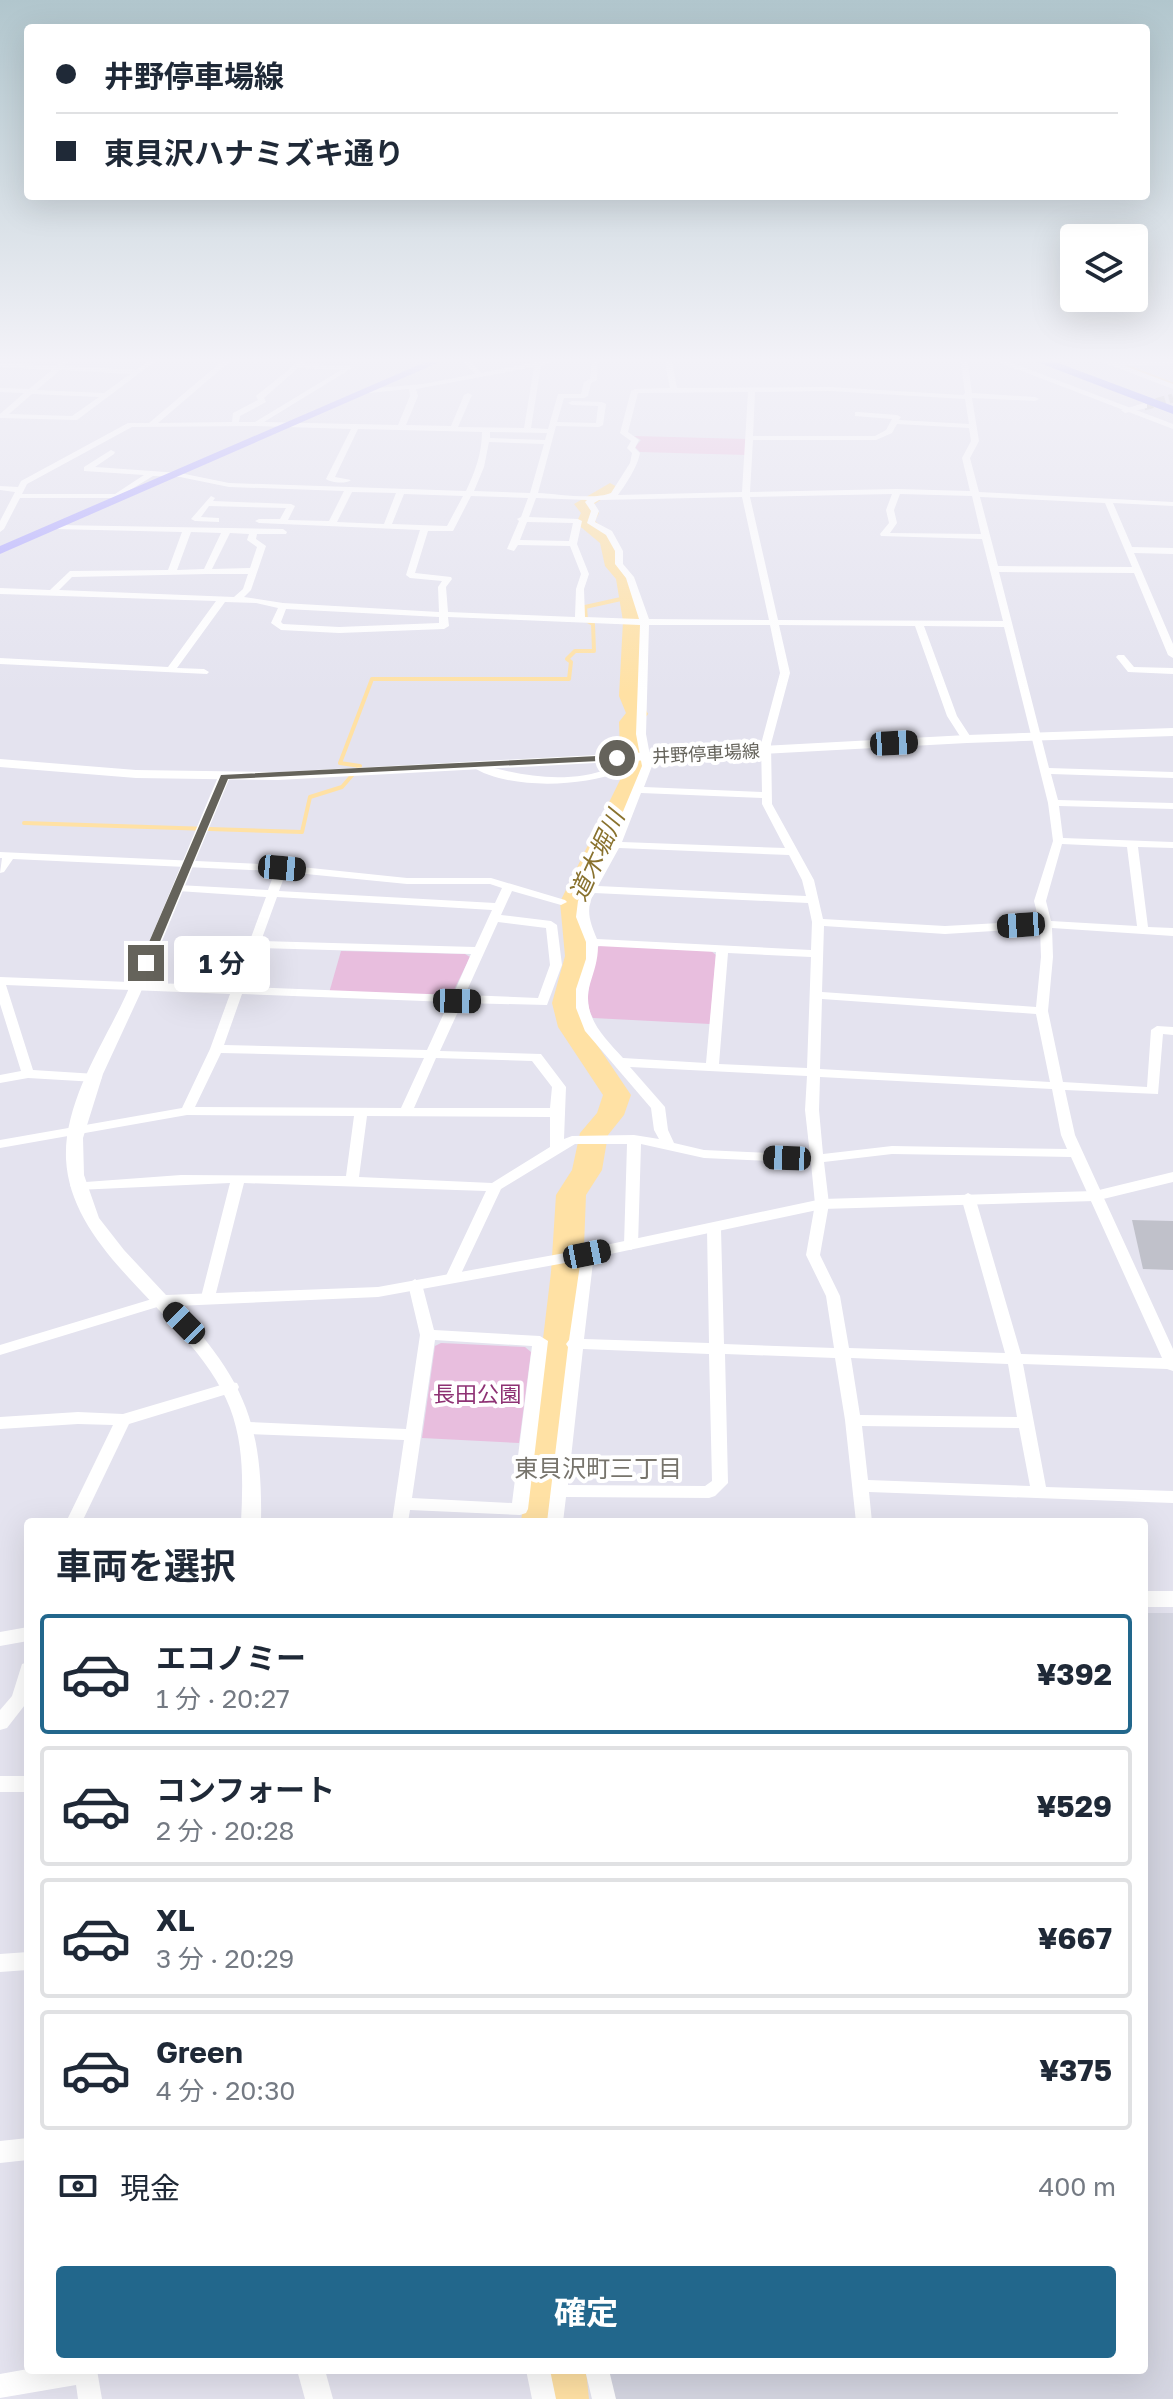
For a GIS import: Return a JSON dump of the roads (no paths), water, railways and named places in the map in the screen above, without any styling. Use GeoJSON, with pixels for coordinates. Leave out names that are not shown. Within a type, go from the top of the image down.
{"type":"FeatureCollection","features":[{"type":"Feature","properties":{"kind":"main road"},"geometry":{"type":"LineString","coordinates":[[0,550],[194,469]]}},
{"type":"Feature","properties":{"kind":"main road","name":"井野停車場線"},"geometry":{"type":"LineString","coordinates":[[0,763],[224,777],[967,739],[1173,732]]}},
{"type":"Feature","properties":{"kind":"street"},"geometry":{"type":"LineString","coordinates":[[0,529],[24,483],[49,469]]}},
{"type":"Feature","properties":{"kind":"street"},"geometry":{"type":"LineString","coordinates":[[87,469],[180,475],[229,485],[469,494],[610,498],[897,491],[1173,504]]}},
{"type":"Feature","properties":{"kind":"street"},"geometry":{"type":"LineString","coordinates":[[0,488],[19,493],[117,496],[161,469]]}},
{"type":"Feature","properties":{"kind":"street"},"geometry":{"type":"LineString","coordinates":[[330,479],[335,469]]}},
{"type":"Feature","properties":{"kind":"street"},"geometry":{"type":"LineString","coordinates":[[57,527],[254,532],[332,524],[450,529],[469,494],[477,469]]}},
{"type":"Feature","properties":{"kind":"street"},"geometry":{"type":"LineString","coordinates":[[540,469],[533,496],[512,547],[573,544]]}},
{"type":"Feature","properties":{"kind":"street"},"geometry":{"type":"LineString","coordinates":[[610,498],[615,495],[627,469]]}},
{"type":"Feature","properties":{"kind":"street"},"geometry":{"type":"LineString","coordinates":[[748,469],[746,495],[785,673],[766,750],[767,804],[808,880],[818,922],[815,1159],[822,1204],[813,1255],[833,1296],[853,1420],[864,1518]]}},
{"type":"Feature","properties":{"kind":"street"},"geometry":{"type":"LineString","coordinates":[[574,1344],[1014,1357],[1173,1365],[1068,1135],[1042,1011],[1046,924],[1040,901],[1058,841],[1053,803],[968,469]]}},
{"type":"Feature","properties":{"kind":"street"},"geometry":{"type":"LineString","coordinates":[[280,486],[285,477],[408,482]]}},
{"type":"Feature","properties":{"kind":"street"},"geometry":{"type":"LineString","coordinates":[[172,570],[184,531],[207,503],[229,485]]}},
{"type":"Feature","properties":{"kind":"street"},"geometry":{"type":"LineString","coordinates":[[332,524],[349,489]]}},
{"type":"Feature","properties":{"kind":"street"},"geometry":{"type":"LineString","coordinates":[[387,526],[401,491]]}},
{"type":"Feature","properties":{"kind":"street"},"geometry":{"type":"LineString","coordinates":[[897,491],[890,510],[893,523],[884,534],[985,537]]}},
{"type":"Feature","properties":{"kind":"street"},"geometry":{"type":"LineString","coordinates":[[122,492],[138,493]]}},
{"type":"Feature","properties":{"kind":"street"},"geometry":{"type":"LineString","coordinates":[[597,498],[589,502],[595,511],[591,523],[609,533],[619,551],[619,564],[630,577],[645,622],[641,685],[643,757],[647,766],[640,790],[592,889],[582,917],[592,942],[582,1008],[589,1028],[658,1107],[661,1130],[669,1146]]}},
{"type":"Feature","properties":{"kind":"street"},"geometry":{"type":"LineString","coordinates":[[1108,501],[1173,655]]}},
{"type":"Feature","properties":{"kind":"street"},"geometry":{"type":"LineString","coordinates":[[207,503],[291,506],[283,527]]}},
{"type":"Feature","properties":{"kind":"street"},"geometry":{"type":"LineString","coordinates":[[0,508],[12,508]]}},
{"type":"Feature","properties":{"kind":"street"},"geometry":{"type":"LineString","coordinates":[[195,519],[216,520]]}},
{"type":"Feature","properties":{"kind":"street"},"geometry":{"type":"LineString","coordinates":[[521,519],[578,521],[573,544],[585,574],[580,589],[580,618]]}},
{"type":"Feature","properties":{"kind":"street"},"geometry":{"type":"LineString","coordinates":[[259,521],[283,527]]}},
{"type":"Feature","properties":{"kind":"street"},"geometry":{"type":"LineString","coordinates":[[283,606],[278,627],[444,626],[442,587],[448,579],[410,575],[425,528]]}},
{"type":"Feature","properties":{"kind":"street"},"geometry":{"type":"LineString","coordinates":[[208,569],[226,532]]}},
{"type":"Feature","properties":{"kind":"street"},"geometry":{"type":"LineString","coordinates":[[235,600],[247,590],[262,546],[251,540],[254,532]]}},
{"type":"Feature","properties":{"kind":"street"},"geometry":{"type":"LineString","coordinates":[[1130,550],[1173,551]]}},
{"type":"Feature","properties":{"kind":"street"},"geometry":{"type":"LineString","coordinates":[[52,593],[70,574],[156,574],[172,570],[208,569],[254,571]]}},
{"type":"Feature","properties":{"kind":"street"},"geometry":{"type":"LineString","coordinates":[[993,569],[1137,570]]}},
{"type":"Feature","properties":{"kind":"street"},"geometry":{"type":"LineString","coordinates":[[0,591],[645,622],[919,626],[1007,624]]}},
{"type":"Feature","properties":{"kind":"street"},"geometry":{"type":"LineString","coordinates":[[171,669],[221,601]]}},
{"type":"Feature","properties":{"kind":"street"},"geometry":{"type":"LineString","coordinates":[[919,626],[952,716],[967,739]]}},
{"type":"Feature","properties":{"kind":"street"},"geometry":{"type":"LineString","coordinates":[[1121,657],[1131,670],[1173,671]]}},
{"type":"Feature","properties":{"kind":"street"},"geometry":{"type":"LineString","coordinates":[[0,661],[204,672]]}},
{"type":"Feature","properties":{"kind":"street"},"geometry":{"type":"LineString","coordinates":[[1047,771],[1173,775]]}},
{"type":"Feature","properties":{"kind":"street"},"geometry":{"type":"LineString","coordinates":[[224,777],[75,1131],[77,1186],[93,1226],[202,1344],[231,1387],[248,1428],[254,1491],[251,1518]]}},
{"type":"Feature","properties":{"kind":"street"},"geometry":{"type":"LineString","coordinates":[[640,790],[766,795]]}},
{"type":"Feature","properties":{"kind":"street"},"geometry":{"type":"LineString","coordinates":[[1053,803],[1173,806]]}},
{"type":"Feature","properties":{"kind":"street"},"geometry":{"type":"LineString","coordinates":[[1058,841],[1173,845]]}},
{"type":"Feature","properties":{"kind":"street"},"geometry":{"type":"LineString","coordinates":[[1132,843],[1143,930]]}},
{"type":"Feature","properties":{"kind":"street"},"geometry":{"type":"LineString","coordinates":[[615,845],[792,852]]}},
{"type":"Feature","properties":{"kind":"street"},"geometry":{"type":"LineString","coordinates":[[0,870],[4,855],[189,862],[407,881],[491,881],[561,902]]}},
{"type":"Feature","properties":{"kind":"street"},"geometry":{"type":"LineString","coordinates":[[187,1111],[216,1049],[282,868]]}},
{"type":"Feature","properties":{"kind":"street"},"geometry":{"type":"LineString","coordinates":[[405,1113],[508,887]]}},
{"type":"Feature","properties":{"kind":"street"},"geometry":{"type":"LineString","coordinates":[[28,1074],[4,1019],[0,982],[457,1001],[546,1000],[557,952],[551,925],[496,912],[178,888]]}},
{"type":"Feature","properties":{"kind":"street"},"geometry":{"type":"LineString","coordinates":[[592,889],[814,900]]}},
{"type":"Feature","properties":{"kind":"street"},"geometry":{"type":"LineString","coordinates":[[818,922],[945,930],[1046,924],[1173,932]]}},
{"type":"Feature","properties":{"kind":"street"},"geometry":{"type":"LineString","coordinates":[[592,942],[817,954]]}},
{"type":"Feature","properties":{"kind":"street"},"geometry":{"type":"LineString","coordinates":[[254,944],[477,951]]}},
{"type":"Feature","properties":{"kind":"street"},"geometry":{"type":"LineString","coordinates":[[712,1068],[722,949]]}},
{"type":"Feature","properties":{"kind":"street"},"geometry":{"type":"LineString","coordinates":[[816,995],[1042,1011]]}},
{"type":"Feature","properties":{"kind":"street"},"geometry":{"type":"LineString","coordinates":[[617,1062],[1153,1091],[1157,1030],[1173,1031]]}},
{"type":"Feature","properties":{"kind":"street"},"geometry":{"type":"LineString","coordinates":[[216,1049],[536,1057],[559,1087],[557,1148]]}},
{"type":"Feature","properties":{"kind":"street"},"geometry":{"type":"LineString","coordinates":[[0,1079],[28,1074],[96,1078]]}},
{"type":"Feature","properties":{"kind":"street"},"geometry":{"type":"LineString","coordinates":[[0,1144],[187,1111],[553,1113],[557,1109]]}},
{"type":"Feature","properties":{"kind":"street"},"geometry":{"type":"LineString","coordinates":[[352,1180],[361,1113]]}},
{"type":"Feature","properties":{"kind":"street"},"geometry":{"type":"LineString","coordinates":[[452,1278],[495,1187],[572,1140],[592,1137],[634,1139],[704,1154],[815,1159],[892,1150],[1078,1153]]}},
{"type":"Feature","properties":{"kind":"street"},"geometry":{"type":"LineString","coordinates":[[631,1245],[634,1139]]}},
{"type":"Feature","properties":{"kind":"street"},"geometry":{"type":"LineString","coordinates":[[0,1350],[162,1301],[378,1292],[583,1255],[822,1204],[968,1197],[1095,1196],[1173,1177]]}},
{"type":"Feature","properties":{"kind":"street"},"geometry":{"type":"LineString","coordinates":[[77,1186],[165,1178],[352,1180],[495,1187]]}},
{"type":"Feature","properties":{"kind":"street"},"geometry":{"type":"LineString","coordinates":[[208,1297],[238,1180]]}},
{"type":"Feature","properties":{"kind":"street"},"geometry":{"type":"LineString","coordinates":[[968,1197],[1014,1357],[1039,1492]]}},
{"type":"Feature","properties":{"kind":"street"},"geometry":{"type":"LineString","coordinates":[[559,1491],[709,1492],[720,1483],[714,1229]]}},
{"type":"Feature","properties":{"kind":"street"},"geometry":{"type":"LineString","coordinates":[[556,1518],[583,1255]]}},
{"type":"Feature","properties":{"kind":"street"},"geometry":{"type":"LineString","coordinates":[[401,1518],[428,1335],[415,1284]]}},
{"type":"Feature","properties":{"kind":"street"},"geometry":{"type":"LineString","coordinates":[[403,1504],[520,1509],[540,1341],[428,1335]]}},
{"type":"Feature","properties":{"kind":"street"},"geometry":{"type":"LineString","coordinates":[[0,1423],[78,1418],[123,1420],[231,1387]]}},
{"type":"Feature","properties":{"kind":"street"},"geometry":{"type":"LineString","coordinates":[[76,1518],[123,1420]]}},
{"type":"Feature","properties":{"kind":"street"},"geometry":{"type":"LineString","coordinates":[[853,1420],[1024,1423]]}},
{"type":"Feature","properties":{"kind":"street"},"geometry":{"type":"LineString","coordinates":[[248,1428],[411,1435]]}},
{"type":"Feature","properties":{"kind":"street"},"geometry":{"type":"LineString","coordinates":[[860,1486],[1173,1497]]}},
{"type":"Feature","properties":{"kind":"street"},"geometry":{"type":"LineString","coordinates":[[1148,1599],[1173,1599]]}},
{"type":"Feature","properties":{"kind":"street"},"geometry":{"type":"LineString","coordinates":[[0,1639],[24,1635]]}},
{"type":"Feature","properties":{"kind":"street"},"geometry":{"type":"LineString","coordinates":[[0,1723],[20,1699],[24,1684]]}},
{"type":"Feature","properties":{"kind":"street"},"geometry":{"type":"LineString","coordinates":[[0,1784],[24,1784]]}},
{"type":"Feature","properties":{"kind":"street"},"geometry":{"type":"LineString","coordinates":[[0,1963],[24,1961]]}},
{"type":"Feature","properties":{"kind":"street"},"geometry":{"type":"LineString","coordinates":[[0,2152],[24,2149]]}},
{"type":"Feature","properties":{"kind":"street"},"geometry":{"type":"LineString","coordinates":[[0,2386],[68,2374]]}},
{"type":"Feature","properties":{"kind":"street"},"geometry":{"type":"LineString","coordinates":[[86,2374],[90,2399]]}},
{"type":"Feature","properties":{"kind":"street"},"geometry":{"type":"LineString","coordinates":[[312,2374],[319,2399]]}},
{"type":"Feature","properties":{"kind":"street"},"geometry":{"type":"LineString","coordinates":[[539,2374],[544,2399]]}},
{"type":"Feature","properties":{"kind":"street"},"geometry":{"type":"LineString","coordinates":[[598,2374],[604,2399]]}},
{"type":"Feature","properties":{"kind":"waterway","name":"道木堀川"},"geometry":{"type":"LineString","coordinates":[[539,1518],[567,1272],[571,1195],[587,1170],[594,1133],[610,1115],[617,1095],[606,1074],[578,1037],[565,1010],[578,956],[572,902],[632,778],[630,722],[637,714],[629,696],[633,621],[631,601],[625,578],[614,566],[610,545],[603,535],[585,523],[590,513],[583,504],[610,488]]}},
{"type":"Feature","properties":{"kind":"waterway"},"geometry":{"type":"LineString","coordinates":[[24,823],[302,832],[310,797],[342,787],[360,766],[340,763],[372,679],[569,679],[571,662],[567,659],[575,651],[594,651],[593,624],[586,620],[585,607],[630,597]]}},
{"type":"Feature","properties":{"kind":"waterway","name":"道木堀川"},"geometry":{"type":"LineString","coordinates":[[560,2374],[563,2399]]}},
{"type":"Feature","properties":{"kind":"district","name":"東貝沢町三丁目"},"geometry":{"type":"Point","coordinates":[598,1467]}},
{"type":"Feature","properties":{"kind":"park label","name":"長田公園"},"geometry":{"type":"Point","coordinates":[477,1393]}}]}
